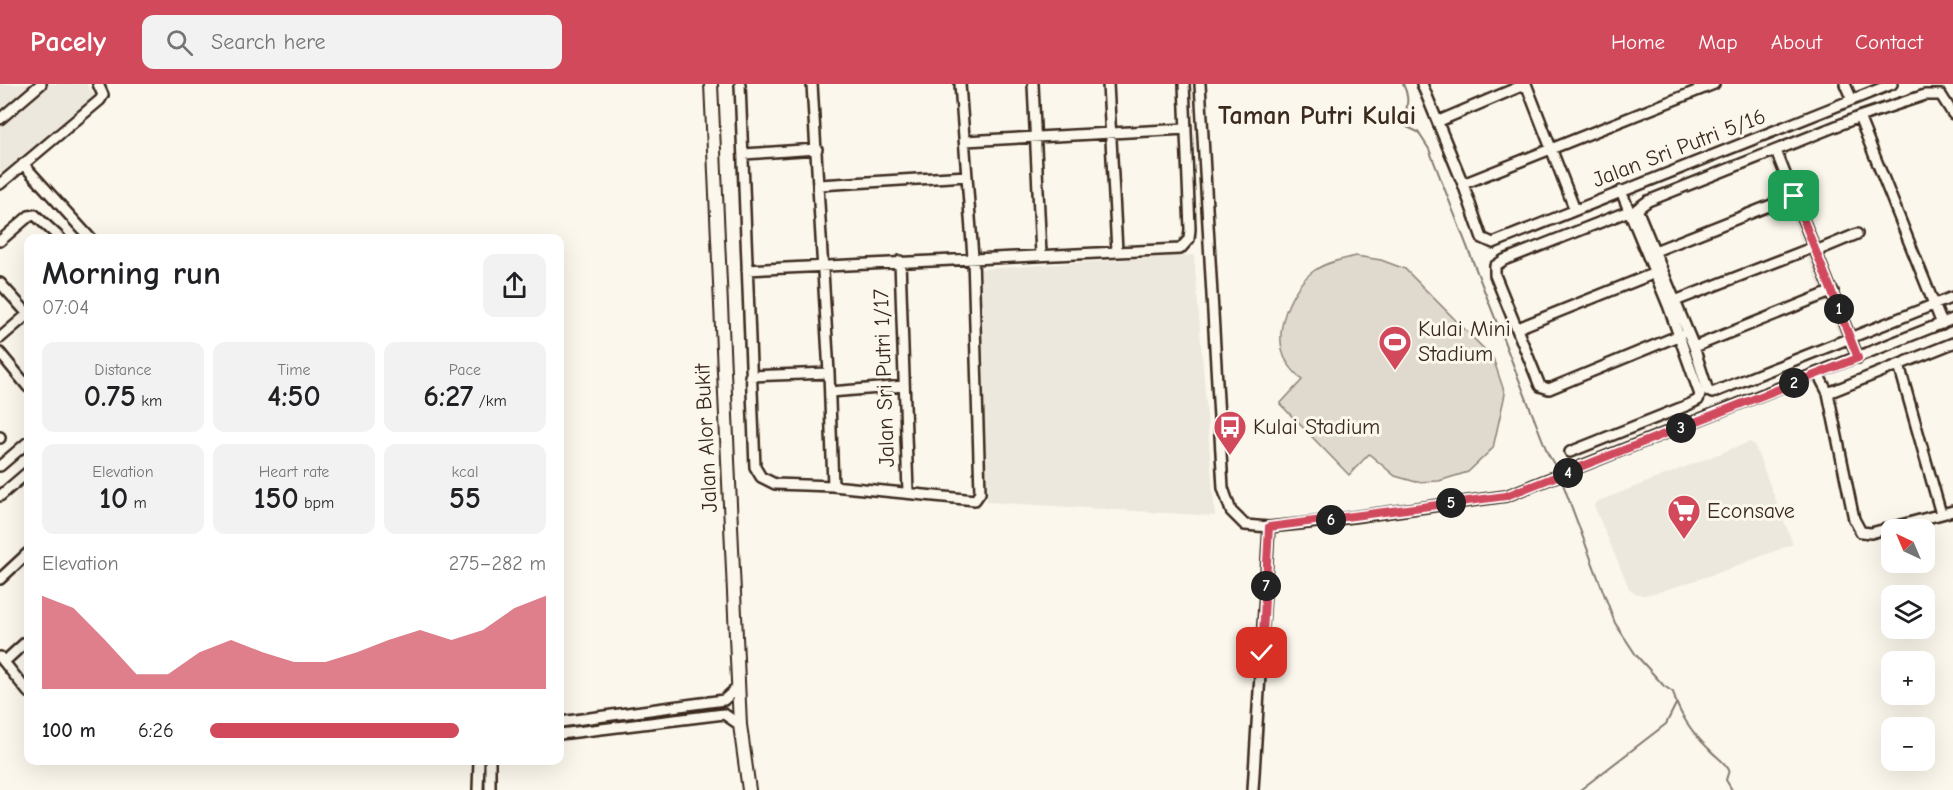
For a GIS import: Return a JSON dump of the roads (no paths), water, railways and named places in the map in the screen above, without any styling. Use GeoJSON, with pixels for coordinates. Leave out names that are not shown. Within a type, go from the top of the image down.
{"type":"FeatureCollection","features":[{"type":"Feature","properties":{"kind":"main road","name":"Jalan Alor Bukit"},"geometry":{"type":"LineString","coordinates":[[711,84],[740,725],[749,790]]}},
{"type":"Feature","properties":{"kind":"street"},"geometry":{"type":"LineString","coordinates":[[0,119],[41,84]]}},
{"type":"Feature","properties":{"kind":"street"},"geometry":{"type":"LineString","coordinates":[[0,184],[100,100],[103,94],[98,84]]}},
{"type":"Feature","properties":{"kind":"street"},"geometry":{"type":"LineString","coordinates":[[740,84],[755,467],[761,477],[775,484],[833,486],[975,500],[979,497],[972,257],[960,84]]}},
{"type":"Feature","properties":{"kind":"street"},"geometry":{"type":"LineString","coordinates":[[812,84],[830,392],[833,486]]}},
{"type":"Feature","properties":{"kind":"street"},"geometry":{"type":"LineString","coordinates":[[1033,84],[1041,255]]}},
{"type":"Feature","properties":{"kind":"street"},"geometry":{"type":"LineString","coordinates":[[1108,84],[1117,251]]}},
{"type":"Feature","properties":{"kind":"street"},"geometry":{"type":"LineString","coordinates":[[747,270],[972,257],[1172,250],[1186,245],[1190,230],[1184,84]]}},
{"type":"Feature","properties":{"kind":"street"},"geometry":{"type":"LineString","coordinates":[[1200,84],[1223,488],[1231,511],[1240,523],[1269,527],[1506,496],[1953,319]]}},
{"type":"Feature","properties":{"kind":"street"},"geometry":{"type":"LineString","coordinates":[[1422,84],[1463,184],[1714,84]]}},
{"type":"Feature","properties":{"kind":"street"},"geometry":{"type":"LineString","coordinates":[[1439,121],[1526,84],[1575,210]]}},
{"type":"Feature","properties":{"kind":"street"},"geometry":{"type":"LineString","coordinates":[[1845,84],[1852,100]]}},
{"type":"Feature","properties":{"kind":"street","name":"Jalan Sri Putri 5/16"},"geometry":{"type":"LineString","coordinates":[[1463,184],[1482,238],[1486,242],[1497,242],[1892,84]]}},
{"type":"Feature","properties":{"kind":"street"},"geometry":{"type":"LineString","coordinates":[[1680,335],[1549,389],[1540,386],[1494,270],[1498,263],[1859,117],[1934,94],[1945,99],[1953,114]]}},
{"type":"Feature","properties":{"kind":"street"},"geometry":{"type":"LineString","coordinates":[[1859,117],[1941,324]]}},
{"type":"Feature","properties":{"kind":"street"},"geometry":{"type":"LineString","coordinates":[[965,141],[1186,129]]}},
{"type":"Feature","properties":{"kind":"street"},"geometry":{"type":"LineString","coordinates":[[744,154],[817,149]]}},
{"type":"Feature","properties":{"kind":"street"},"geometry":{"type":"LineString","coordinates":[[1776,152],[1858,358]]}},
{"type":"Feature","properties":{"kind":"street"},"geometry":{"type":"LineString","coordinates":[[23,164],[86,234]]}},
{"type":"Feature","properties":{"kind":"street"},"geometry":{"type":"LineString","coordinates":[[819,185],[967,176]]}},
{"type":"Feature","properties":{"kind":"street"},"geometry":{"type":"LineString","coordinates":[[1621,191],[1655,251],[1695,347],[1708,391],[1712,393],[1953,297]]}},
{"type":"Feature","properties":{"kind":"street"},"geometry":{"type":"LineString","coordinates":[[1655,251],[1794,196]]}},
{"type":"Feature","properties":{"kind":"street"},"geometry":{"type":"LineString","coordinates":[[1570,452],[1698,400],[1699,388],[1633,210]]}},
{"type":"Feature","properties":{"kind":"street"},"geometry":{"type":"LineString","coordinates":[[0,241],[29,216],[35,215],[56,234]]}},
{"type":"Feature","properties":{"kind":"street"},"geometry":{"type":"LineString","coordinates":[[1675,301],[1857,234]]}},
{"type":"Feature","properties":{"kind":"street","name":"Jalan Sri Putri 1/17"},"geometry":{"type":"LineString","coordinates":[[900,261],[908,492]]}},
{"type":"Feature","properties":{"kind":"street"},"geometry":{"type":"LineString","coordinates":[[1518,328],[1655,273]]}},
{"type":"Feature","properties":{"kind":"street"},"geometry":{"type":"LineString","coordinates":[[0,283],[24,310]]}},
{"type":"Feature","properties":{"kind":"street"},"geometry":{"type":"LineString","coordinates":[[1695,347],[1833,291]]}},
{"type":"Feature","properties":{"kind":"street"},"geometry":{"type":"LineString","coordinates":[[0,339],[24,318]]}},
{"type":"Feature","properties":{"kind":"street"},"geometry":{"type":"LineString","coordinates":[[1828,393],[1953,343]]}},
{"type":"Feature","properties":{"kind":"street"},"geometry":{"type":"LineString","coordinates":[[0,353],[24,382]]}},
{"type":"Feature","properties":{"kind":"street"},"geometry":{"type":"LineString","coordinates":[[1899,365],[1941,514]]}},
{"type":"Feature","properties":{"kind":"street"},"geometry":{"type":"LineString","coordinates":[[750,376],[829,373]]}},
{"type":"Feature","properties":{"kind":"street"},"geometry":{"type":"LineString","coordinates":[[1818,374],[1828,393],[1854,519],[1862,532],[1871,533],[1953,511]]}},
{"type":"Feature","properties":{"kind":"street"},"geometry":{"type":"LineString","coordinates":[[830,392],[904,386]]}},
{"type":"Feature","properties":{"kind":"street"},"geometry":{"type":"LineString","coordinates":[[0,466],[24,445]]}},
{"type":"Feature","properties":{"kind":"street"},"geometry":{"type":"LineString","coordinates":[[0,496],[24,475]]}},
{"type":"Feature","properties":{"kind":"street"},"geometry":{"type":"LineString","coordinates":[[1253,790],[1269,527]]}},
{"type":"Feature","properties":{"kind":"street"},"geometry":{"type":"LineString","coordinates":[[0,579],[24,557]]}},
{"type":"Feature","properties":{"kind":"street"},"geometry":{"type":"LineString","coordinates":[[24,643],[2,660],[24,687]]}},
{"type":"Feature","properties":{"kind":"street"},"geometry":{"type":"LineString","coordinates":[[564,721],[724,699],[738,687]]}},
{"type":"Feature","properties":{"kind":"street"},"geometry":{"type":"LineString","coordinates":[[564,734],[724,714],[740,725]]}},
{"type":"Feature","properties":{"kind":"street"},"geometry":{"type":"LineString","coordinates":[[478,790],[479,765]]}},
{"type":"Feature","properties":{"kind":"street"},"geometry":{"type":"LineString","coordinates":[[490,765],[490,790]]}},
{"type":"Feature","properties":{"kind":"waterway"},"geometry":{"type":"LineString","coordinates":[[1403,84],[1407,96],[1407,127],[1418,132],[1429,149],[1548,454],[1558,471]]}},
{"type":"Feature","properties":{"kind":"waterway"},"geometry":{"type":"LineString","coordinates":[[1560,476],[1615,623],[1636,655],[1664,686],[1673,692],[1678,708],[1692,730],[1727,767],[1729,770],[1726,780],[1732,790]]}},
{"type":"Feature","properties":{"kind":"waterway"},"geometry":{"type":"LineString","coordinates":[[1580,790],[1666,724],[1676,704]]}},
{"type":"Feature","properties":{"kind":"place","name":"Kulai Mini Stadium"},"geometry":{"type":"Point","coordinates":[1395,371]}},
{"type":"Feature","properties":{"kind":"place","name":"Kulai Stadium"},"geometry":{"type":"Point","coordinates":[1230,456]}},
{"type":"Feature","properties":{"kind":"place","name":"Econsave"},"geometry":{"type":"Point","coordinates":[1684,540]}},
{"type":"Feature","properties":{"kind":"district","name":"Taman Putri Kulai"},"geometry":{"type":"Point","coordinates":[1317,116]}}]}
